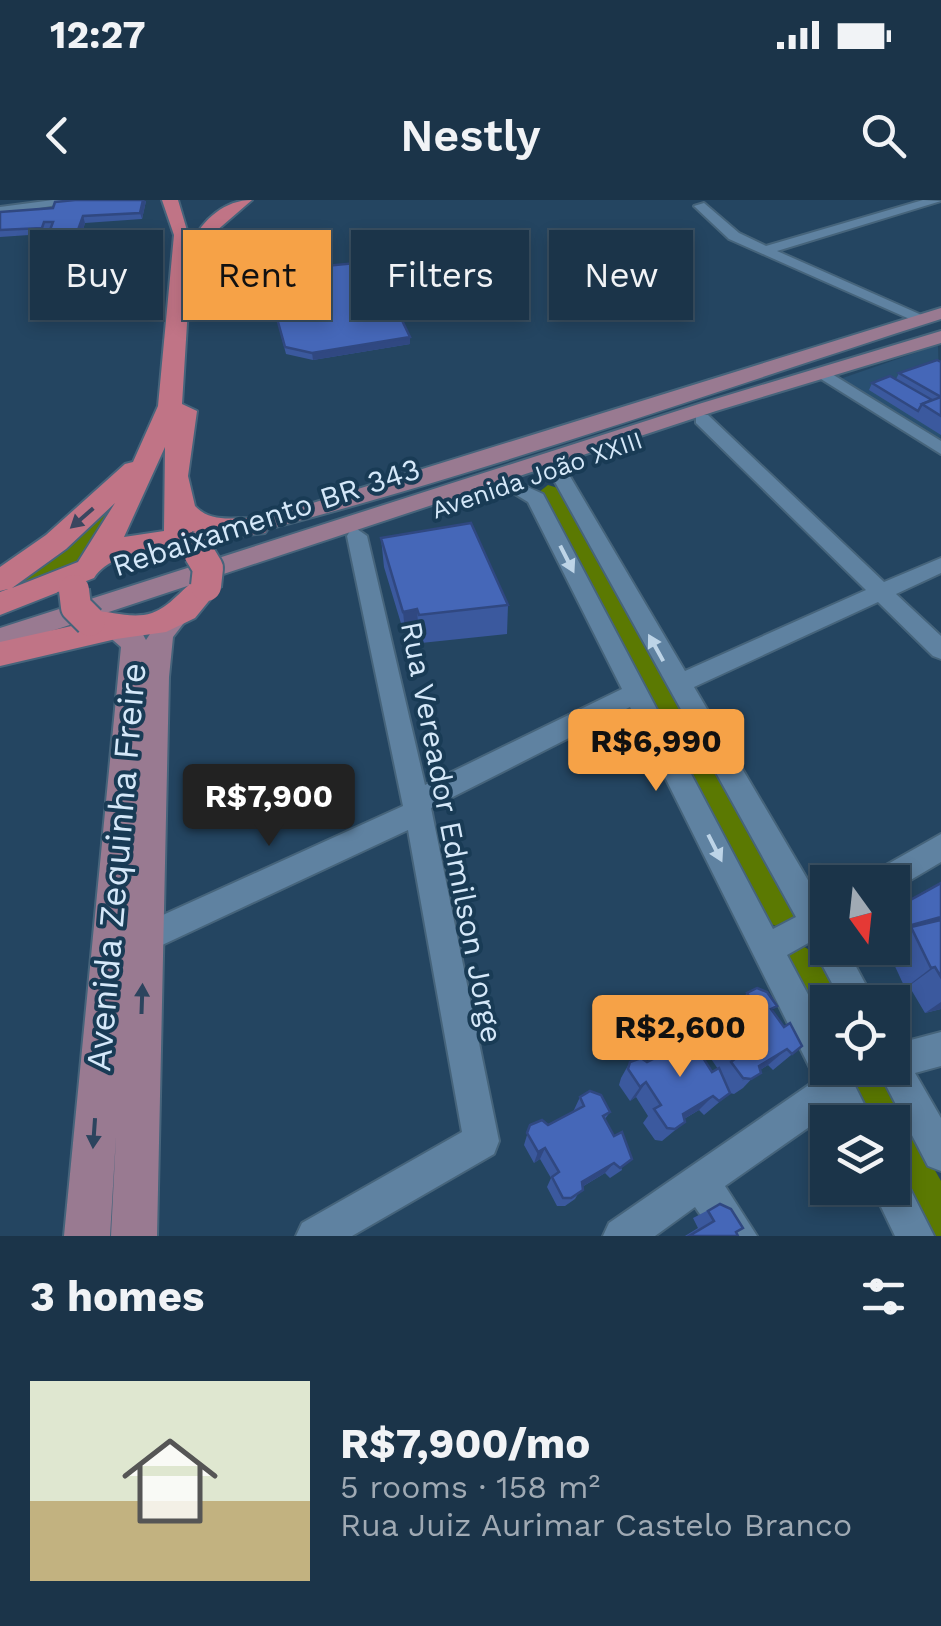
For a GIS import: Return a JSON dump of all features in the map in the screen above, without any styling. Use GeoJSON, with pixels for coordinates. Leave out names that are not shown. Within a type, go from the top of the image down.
{"type":"FeatureCollection","features":[{"type":"Feature","properties":{"kind":"highway"},"geometry":{"type":"LineString","coordinates":[[172,204],[200,213],[237,203]]}},
{"type":"Feature","properties":{"kind":"highway"},"geometry":{"type":"LineString","coordinates":[[101,625],[76,607],[84,574],[163,448],[190,368],[192,260],[207,230],[237,203]]}},
{"type":"Feature","properties":{"kind":"highway"},"geometry":{"type":"LineString","coordinates":[[0,654],[101,625],[135,628],[191,602],[208,568],[190,548],[173,499],[163,448],[184,236],[172,204]]}},
{"type":"Feature","properties":{"kind":"highway"},"geometry":{"type":"LineString","coordinates":[[163,448],[178,498],[190,519],[207,528],[255,527]]}},
{"type":"Feature","properties":{"kind":"highway"},"geometry":{"type":"LineString","coordinates":[[0,582],[56,542],[163,448]]}},
{"type":"Feature","properties":{"kind":"highway"},"geometry":{"type":"LineString","coordinates":[[0,604],[84,574],[126,545],[190,548]]}},
{"type":"Feature","properties":{"kind":"main road","name":"Avenida João XXIII"},"geometry":{"type":"LineString","coordinates":[[190,548],[941,313]]}},
{"type":"Feature","properties":{"kind":"main road","name":"Avenida João XXIII"},"geometry":{"type":"LineString","coordinates":[[556,463],[702,419],[941,337]]}},
{"type":"Feature","properties":{"kind":"main road","name":"Avenida João XXIII"},"geometry":{"type":"LineString","coordinates":[[522,454],[819,352]]}},
{"type":"Feature","properties":{"kind":"main road","name":"Avenida João XXIII"},"geometry":{"type":"LineString","coordinates":[[191,602],[256,572],[510,485],[556,463],[889,355]]}},
{"type":"Feature","properties":{"kind":"main road","name":"Rebaixamento BR 343"},"geometry":{"type":"LineString","coordinates":[[0,621],[522,454]]}},
{"type":"Feature","properties":{"kind":"main road","name":"Rebaixamento BR 343"},"geometry":{"type":"LineString","coordinates":[[0,638],[556,463]]}},
{"type":"Feature","properties":{"kind":"main road","name":"Avenida Zequinha Freire"},"geometry":{"type":"LineString","coordinates":[[86,1236],[158,644],[160,634],[191,602]]}},
{"type":"Feature","properties":{"kind":"main road","name":"Avenida Zequinha Freire"},"geometry":{"type":"LineString","coordinates":[[101,625],[131,638],[135,646],[143,939],[134,1236]]}},
{"type":"Feature","properties":{"kind":"street"},"geometry":{"type":"LineString","coordinates":[[0,212],[80,200]]}},
{"type":"Feature","properties":{"kind":"street"},"geometry":{"type":"LineString","coordinates":[[725,200],[700,206],[734,236],[920,320]]}},
{"type":"Feature","properties":{"kind":"street"},"geometry":{"type":"LineString","coordinates":[[866,200],[894,212]]}},
{"type":"Feature","properties":{"kind":"street"},"geometry":{"type":"LineString","coordinates":[[765,250],[936,200]]}},
{"type":"Feature","properties":{"kind":"street"},"geometry":{"type":"LineString","coordinates":[[827,376],[941,449]]}},
{"type":"Feature","properties":{"kind":"street"},"geometry":{"type":"LineString","coordinates":[[702,419],[941,650]]}},
{"type":"Feature","properties":{"kind":"street"},"geometry":{"type":"LineString","coordinates":[[556,463],[676,685],[810,907]]}},
{"type":"Feature","properties":{"kind":"street"},"geometry":{"type":"LineString","coordinates":[[510,485],[536,498],[810,1032]]}},
{"type":"Feature","properties":{"kind":"street","name":"Rua Vereador Edmilson Jorge"},"geometry":{"type":"LineString","coordinates":[[315,1236],[480,1141],[417,807],[357,536]]}},
{"type":"Feature","properties":{"kind":"street"},"geometry":{"type":"LineString","coordinates":[[676,685],[941,564]]}},
{"type":"Feature","properties":{"kind":"street"},"geometry":{"type":"LineString","coordinates":[[143,939],[417,807],[636,693]]}},
{"type":"Feature","properties":{"kind":"street"},"geometry":{"type":"LineString","coordinates":[[910,865],[941,847]]}},
{"type":"Feature","properties":{"kind":"street"},"geometry":{"type":"LineString","coordinates":[[767,949],[810,936]]}},
{"type":"Feature","properties":{"kind":"street"},"geometry":{"type":"LineString","coordinates":[[910,1058],[941,1049]]}},
{"type":"Feature","properties":{"kind":"street"},"geometry":{"type":"LineString","coordinates":[[622,1236],[700,1182],[817,1085]]}},
{"type":"Feature","properties":{"kind":"street"},"geometry":{"type":"LineString","coordinates":[[904,1085],[941,1153]]}},
{"type":"Feature","properties":{"kind":"street"},"geometry":{"type":"LineString","coordinates":[[700,1182],[738,1236]]}},
{"type":"Feature","properties":{"kind":"street"},"geometry":{"type":"LineString","coordinates":[[899,1205],[915,1236]]}},
{"type":"Feature","properties":{"kind":"shaded area"},"geometry":{"type":"Polygon","coordinates":[[[938,345],[941,443],[837,380],[938,345]]]}},
{"type":"Feature","properties":{"kind":"green space"},"geometry":{"type":"Polygon","coordinates":[[[548,485],[558,488],[796,915],[793,922],[780,928],[767,922],[539,492],[548,485]]]}},
{"type":"Feature","properties":{"kind":"green space"},"geometry":{"type":"Polygon","coordinates":[[[129,487],[78,563],[0,601],[0,588],[129,487]]]}},
{"type":"Feature","properties":{"kind":"green space"},"geometry":{"type":"Polygon","coordinates":[[[801,945],[810,950],[810,965],[823,965],[833,985],[810,985],[810,1002],[787,957],[790,948],[801,945]]]}},
{"type":"Feature","properties":{"kind":"green space"},"geometry":{"type":"Polygon","coordinates":[[[853,1085],[887,1085],[898,1105],[863,1105],[853,1085]]]}},
{"type":"Feature","properties":{"kind":"green space"},"geometry":{"type":"Polygon","coordinates":[[[910,1126],[941,1181],[941,1236],[931,1236],[910,1195],[910,1126]]]}},
{"type":"Feature","properties":{"kind":"building"},"geometry":{"type":"Polygon","coordinates":[[[143,200],[140,213],[83,216],[78,230],[50,230],[53,222],[44,222],[42,228],[0,230],[0,212],[53,208],[55,202],[143,200]]]}},
{"type":"Feature","properties":{"kind":"building"},"geometry":{"type":"Polygon","coordinates":[[[351,263],[351,320],[402,320],[410,337],[312,353],[285,347],[277,320],[331,320],[331,265],[351,263]]]}},
{"type":"Feature","properties":{"kind":"building"},"geometry":{"type":"Polygon","coordinates":[[[941,362],[941,397],[899,373],[941,362]]]}},
{"type":"Feature","properties":{"kind":"building"},"geometry":{"type":"Polygon","coordinates":[[[890,376],[932,400],[922,404],[918,411],[872,383],[890,376]]]}},
{"type":"Feature","properties":{"kind":"building"},"geometry":{"type":"Polygon","coordinates":[[[941,397],[941,416],[922,404],[941,397]]]}},
{"type":"Feature","properties":{"kind":"building"},"geometry":{"type":"Polygon","coordinates":[[[471,523],[508,605],[419,615],[417,609],[403,612],[381,538],[471,523]]]}},
{"type":"Feature","properties":{"kind":"building"},"geometry":{"type":"Polygon","coordinates":[[[941,883],[941,917],[910,925],[910,900],[941,883]]]}},
{"type":"Feature","properties":{"kind":"building"},"geometry":{"type":"Polygon","coordinates":[[[941,920],[941,977],[935,967],[931,968],[911,927],[941,920]]]}},
{"type":"Feature","properties":{"kind":"building"},"geometry":{"type":"Polygon","coordinates":[[[757,988],[767,992],[777,1006],[771,1009],[784,1027],[790,1023],[802,1046],[792,1054],[787,1049],[759,1066],[761,1073],[751,1079],[743,1078],[731,1062],[737,1057],[721,1036],[715,1040],[703,1024],[705,1017],[715,1013],[721,1017],[752,1001],[747,993],[757,988]]]}},
{"type":"Feature","properties":{"kind":"building"},"geometry":{"type":"Polygon","coordinates":[[[686,1031],[696,1035],[706,1050],[700,1053],[712,1072],[719,1068],[730,1093],[719,1101],[713,1096],[683,1114],[685,1122],[675,1129],[667,1128],[654,1109],[661,1105],[646,1082],[640,1087],[628,1069],[630,1062],[641,1058],[647,1062],[681,1045],[676,1036],[686,1031]]]}},
{"type":"Feature","properties":{"kind":"building"},"geometry":{"type":"Polygon","coordinates":[[[590,1091],[601,1095],[610,1112],[603,1116],[614,1136],[622,1132],[632,1159],[620,1168],[614,1163],[582,1182],[583,1190],[563,1198],[552,1177],[559,1172],[545,1148],[538,1152],[527,1133],[530,1125],[542,1120],[548,1125],[584,1106],[580,1097],[590,1091]]]}},
{"type":"Feature","properties":{"kind":"building"},"geometry":{"type":"Polygon","coordinates":[[[720,1204],[731,1209],[743,1228],[736,1232],[738,1236],[689,1236],[714,1221],[708,1211],[720,1204]]]}}]}
